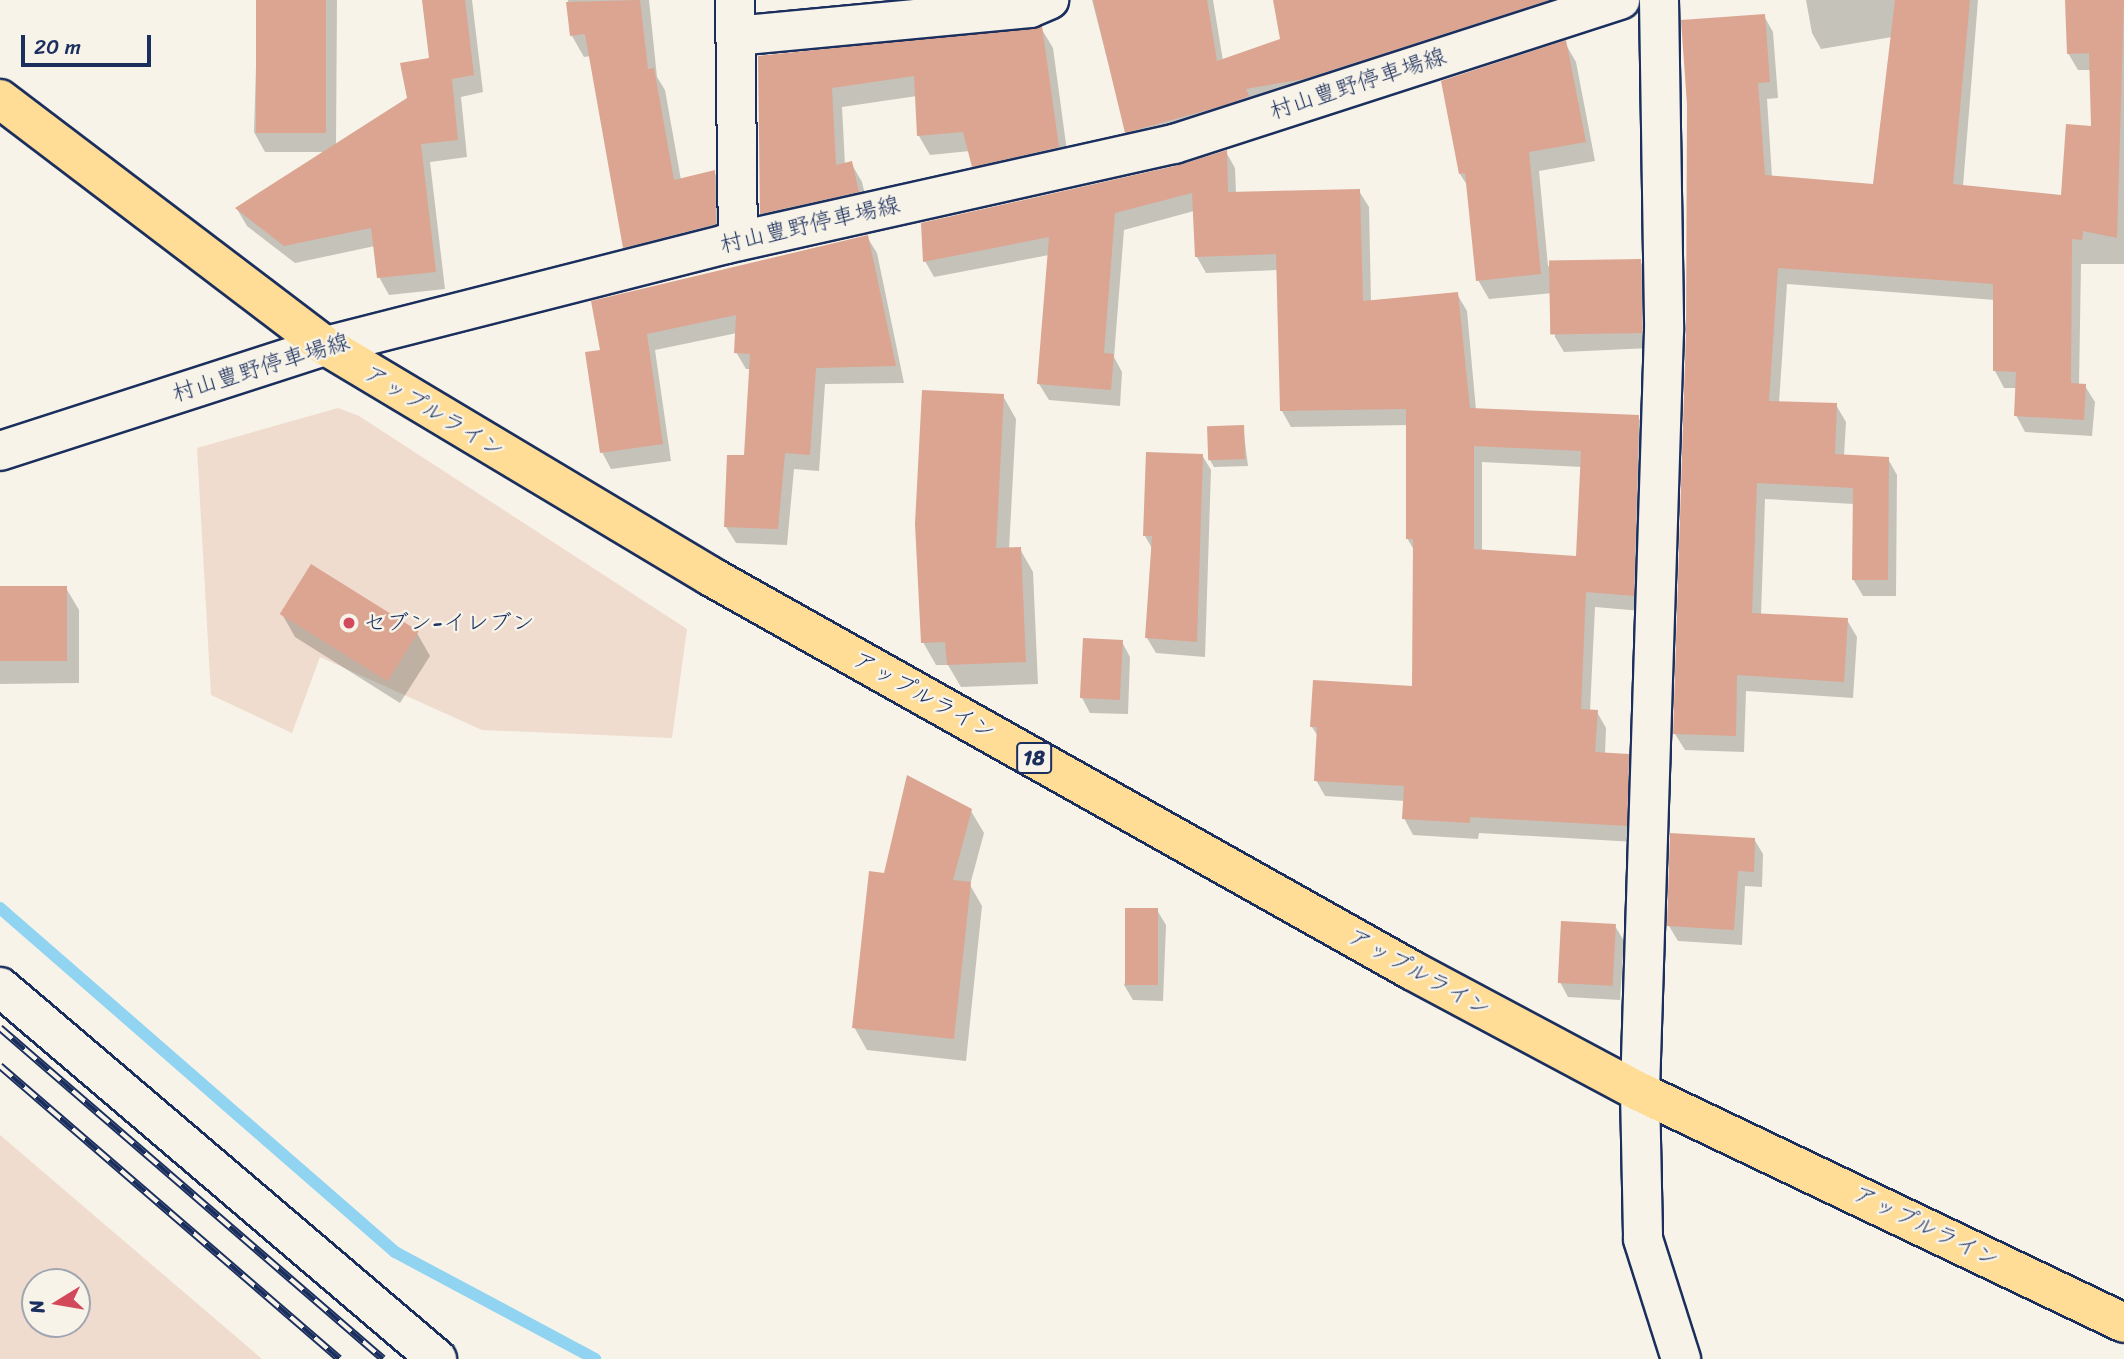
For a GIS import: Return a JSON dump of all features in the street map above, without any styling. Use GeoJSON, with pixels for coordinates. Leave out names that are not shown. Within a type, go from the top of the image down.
{"type":"FeatureCollection","features":[{"type":"Feature","properties":{"kind":"highway","name":"アップルライン"},"geometry":{"type":"LineString","coordinates":[[0,99],[326,346],[709,576],[1413,971],[1640,1092],[2124,1323]]}},
{"type":"Feature","properties":{"kind":"street"},"geometry":{"type":"LineString","coordinates":[[737,241],[735,18],[1030,8],[1049,0]]}},
{"type":"Feature","properties":{"kind":"street","name":"村山豊野停車場線"},"geometry":{"type":"LineString","coordinates":[[0,451],[326,346],[737,241],[1174,144],[1620,0]]}},
{"type":"Feature","properties":{"kind":"street"},"geometry":{"type":"LineString","coordinates":[[1659,0],[1664,331],[1640,1092],[1643,1239],[1681,1359]]}},
{"type":"Feature","properties":{"kind":"street"},"geometry":{"type":"LineString","coordinates":[[0,987],[437,1359]]}},
{"type":"Feature","properties":{"kind":"shaded area"},"geometry":{"type":"Polygon","coordinates":[[[338,408],[359,416],[687,629],[672,738],[482,730],[320,657],[292,733],[211,695],[197,448],[338,408]]]}},
{"type":"Feature","properties":{"kind":"shaded area"},"geometry":{"type":"Polygon","coordinates":[[[0,1135],[262,1359],[0,1359],[0,1135]]]}},
{"type":"Feature","properties":{"kind":"building"},"geometry":{"type":"Polygon","coordinates":[[[256,0],[326,0],[326,133],[256,133],[256,0]]]}},
{"type":"Feature","properties":{"kind":"building"},"geometry":{"type":"Polygon","coordinates":[[[422,0],[465,0],[474,75],[452,79],[458,140],[421,144],[436,272],[377,278],[371,228],[284,246],[235,208],[407,98],[400,63],[429,58],[422,0]]]}},
{"type":"Feature","properties":{"kind":"building"},"geometry":{"type":"Polygon","coordinates":[[[640,0],[648,69],[654,68],[674,180],[715,170],[716,224],[623,248],[585,34],[570,36],[566,2],[640,0]]]}},
{"type":"Feature","properties":{"kind":"building"},"geometry":{"type":"Polygon","coordinates":[[[1093,0],[1207,0],[1217,61],[1280,39],[1273,0],[1549,0],[1304,79],[1246,89],[1249,96],[1225,105],[1125,133],[1093,0]]]}},
{"type":"Feature","properties":{"kind":"building"},"geometry":{"type":"Polygon","coordinates":[[[1895,0],[1970,0],[1953,184],[2061,195],[2066,124],[2091,126],[2089,53],[2067,54],[2065,0],[2124,0],[2117,238],[2083,231],[2082,240],[2072,239],[2071,383],[2086,384],[2084,420],[2014,416],[2016,372],[1993,371],[1993,284],[1778,268],[1769,401],[1837,403],[1835,454],[1889,457],[1888,580],[1852,580],[1853,488],[1757,483],[1752,613],[1848,618],[1844,682],[1737,675],[1736,736],[1673,734],[1686,331],[1687,105],[1681,20],[1765,14],[1770,82],[1758,83],[1765,175],[1873,184],[1895,0]]]}},
{"type":"Feature","properties":{"kind":"building"},"geometry":{"type":"Polygon","coordinates":[[[1042,26],[1059,147],[972,167],[963,132],[917,136],[914,76],[832,88],[836,165],[852,161],[859,192],[760,214],[758,56],[1042,26]]]}},
{"type":"Feature","properties":{"kind":"building"},"geometry":{"type":"Polygon","coordinates":[[[1566,40],[1586,142],[1529,152],[1541,274],[1476,281],[1465,173],[1459,174],[1441,81],[1566,40]]]}},
{"type":"Feature","properties":{"kind":"building"},"geometry":{"type":"Polygon","coordinates":[[[1227,150],[1228,192],[1360,189],[1363,301],[1458,292],[1470,408],[1639,415],[1634,596],[1586,592],[1581,709],[1598,710],[1595,752],[1629,754],[1627,826],[1470,817],[1470,823],[1402,819],[1404,786],[1314,781],[1317,727],[1310,727],[1313,680],[1412,686],[1413,539],[1406,539],[1406,409],[1280,411],[1276,254],[1195,257],[1192,193],[1115,213],[1104,353],[1114,354],[1111,390],[1037,384],[1049,237],[923,262],[921,223],[1179,165],[1227,150]],[[1474,446],[1474,549],[1576,556],[1581,451],[1474,446]]]}},
{"type":"Feature","properties":{"kind":"building"},"geometry":{"type":"Polygon","coordinates":[[[868,235],[896,366],[816,368],[810,455],[785,453],[778,529],[724,527],[727,455],[744,455],[750,354],[734,353],[736,315],[647,334],[663,444],[600,453],[585,352],[600,350],[591,301],[868,235]]]}},
{"type":"Feature","properties":{"kind":"building"},"geometry":{"type":"Polygon","coordinates":[[[1641,259],[1642,333],[1550,335],[1549,261],[1641,259]]]}},
{"type":"Feature","properties":{"kind":"building"},"geometry":{"type":"Polygon","coordinates":[[[922,390],[1004,394],[996,548],[1021,547],[1026,662],[947,665],[945,642],[921,643],[915,524],[922,390]]]}},
{"type":"Feature","properties":{"kind":"building"},"geometry":{"type":"Polygon","coordinates":[[[1244,425],[1245,459],[1208,460],[1207,426],[1244,425]]]}},
{"type":"Feature","properties":{"kind":"building"},"geometry":{"type":"Polygon","coordinates":[[[1146,452],[1203,454],[1197,642],[1145,638],[1152,536],[1143,536],[1146,452]]]}},
{"type":"Feature","properties":{"kind":"building","name":"セブン-イレブン"},"geometry":{"type":"Polygon","coordinates":[[[311,564],[419,631],[387,681],[280,614],[311,564]]]}},
{"type":"Feature","properties":{"kind":"building"},"geometry":{"type":"Polygon","coordinates":[[[0,586],[67,586],[67,661],[0,661],[0,586]]]}},
{"type":"Feature","properties":{"kind":"building"},"geometry":{"type":"Polygon","coordinates":[[[1083,638],[1123,640],[1120,700],[1080,698],[1083,638]]]}},
{"type":"Feature","properties":{"kind":"building"},"geometry":{"type":"Polygon","coordinates":[[[907,775],[972,809],[953,880],[971,882],[954,1039],[852,1028],[869,871],[884,873],[907,775]]]}},
{"type":"Feature","properties":{"kind":"building"},"geometry":{"type":"Polygon","coordinates":[[[1670,833],[1755,838],[1754,872],[1738,871],[1734,930],[1667,926],[1670,833]]]}},
{"type":"Feature","properties":{"kind":"building"},"geometry":{"type":"Polygon","coordinates":[[[1125,908],[1158,908],[1158,985],[1125,985],[1125,908]]]}},
{"type":"Feature","properties":{"kind":"building"},"geometry":{"type":"Polygon","coordinates":[[[1561,921],[1616,924],[1613,986],[1558,983],[1561,921]]]}},
{"type":"Feature","properties":{"kind":"waterway"},"geometry":{"type":"LineString","coordinates":[[0,908],[395,1252],[595,1359]]}},
{"type":"Feature","properties":{"kind":"railway"},"geometry":{"type":"LineString","coordinates":[[0,1028],[383,1359]]}},
{"type":"Feature","properties":{"kind":"railway"},"geometry":{"type":"LineString","coordinates":[[0,1066],[339,1359]]}},
{"type":"Feature","properties":{"kind":"place","name":"セブン-イレブン"},"geometry":{"type":"Point","coordinates":[349,623]}}]}
